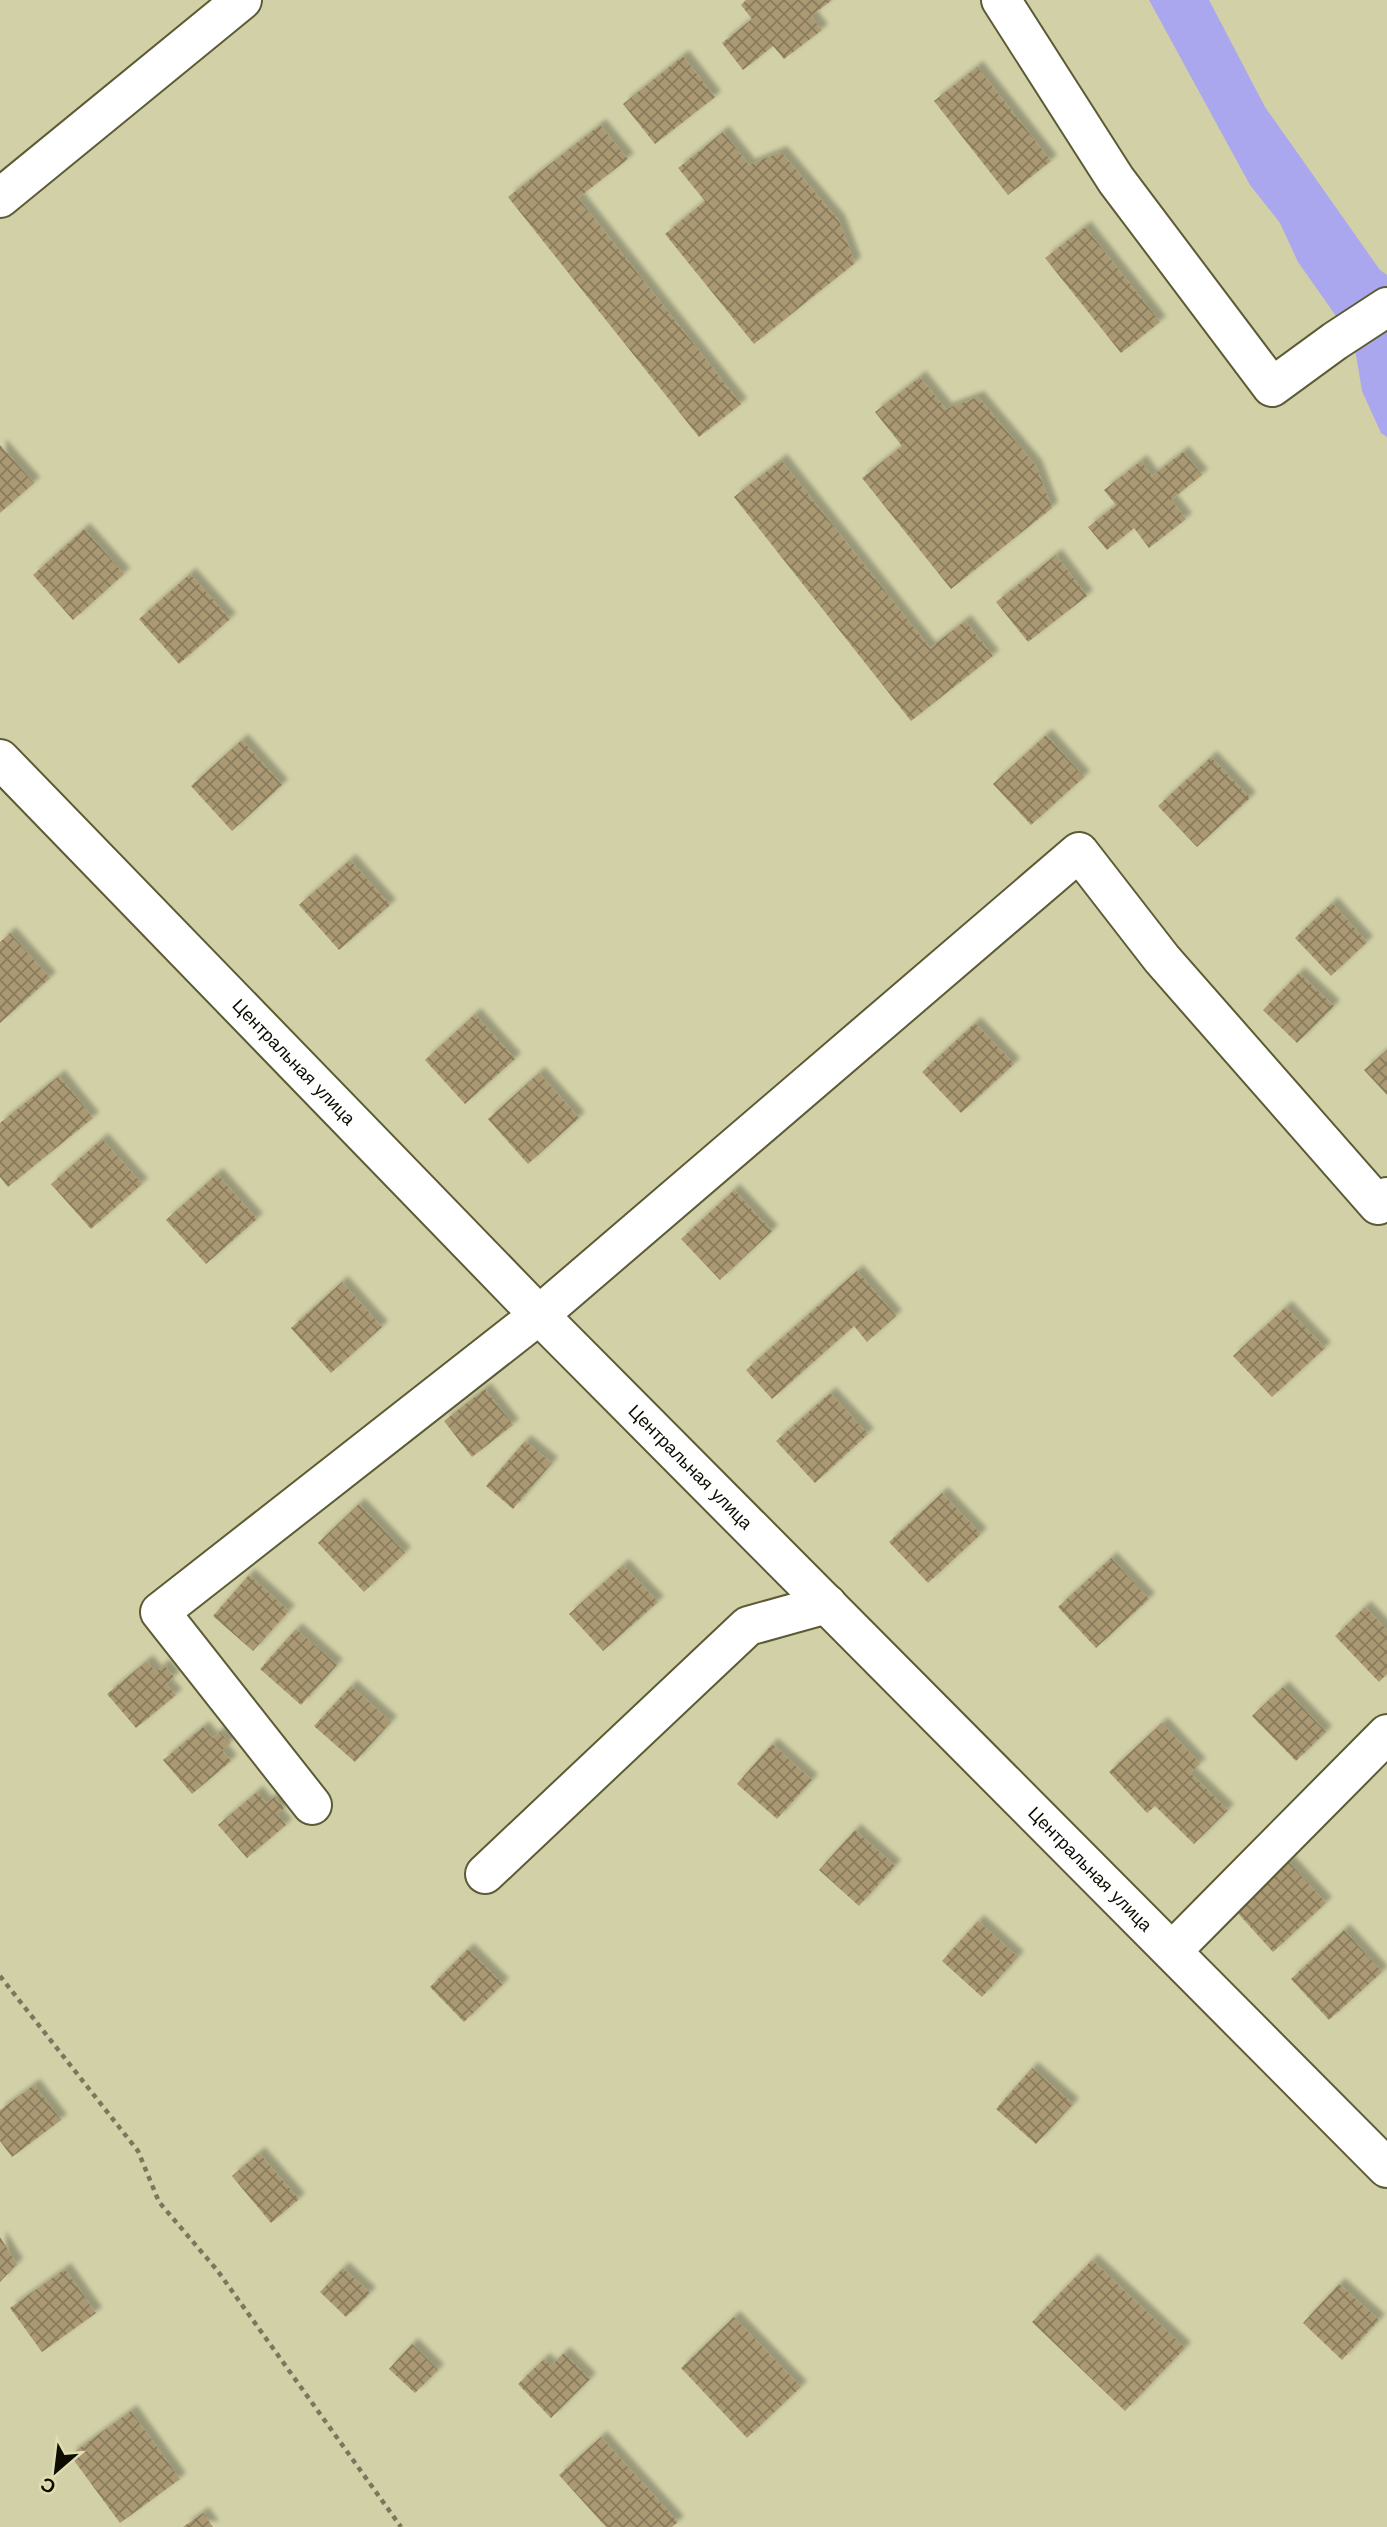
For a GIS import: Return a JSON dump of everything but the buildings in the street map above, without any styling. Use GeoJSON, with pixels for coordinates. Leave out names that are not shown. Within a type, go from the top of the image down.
{"type":"FeatureCollection","features":[{"type":"Feature","properties":{"kind":"street"},"geometry":{"type":"LineString","coordinates":[[0,198],[242,0]]}},
{"type":"Feature","properties":{"kind":"street"},"geometry":{"type":"LineString","coordinates":[[1001,0],[1116,180],[1272,387],[1387,307]]}},
{"type":"Feature","properties":{"kind":"street","name":"Центральная улица"},"geometry":{"type":"LineString","coordinates":[[0,760],[539,1315],[1387,2168]]}},
{"type":"Feature","properties":{"kind":"street"},"geometry":{"type":"LineString","coordinates":[[312,1805],[160,1612],[539,1315],[1079,852],[1163,959],[1378,1205],[1387,1198]]}},
{"type":"Feature","properties":{"kind":"street"},"geometry":{"type":"LineString","coordinates":[[485,1874],[748,1626],[827,1604]]}},
{"type":"Feature","properties":{"kind":"street"},"geometry":{"type":"LineString","coordinates":[[1172,1951],[1387,1734]]}},
{"type":"Feature","properties":{"kind":"path"},"geometry":{"type":"LineString","coordinates":[[0,1976],[138,2151],[159,2202],[217,2270],[401,2527]]}},
{"type":"Feature","properties":{"kind":"shaded area"},"geometry":{"type":"Polygon","coordinates":[[[1149,0],[1209,0],[1265,107],[1380,270],[1387,275],[1387,437],[1381,433],[1362,391],[1355,349],[1336,316],[1298,262],[1280,223],[1250,185],[1149,0]]]}}]}
